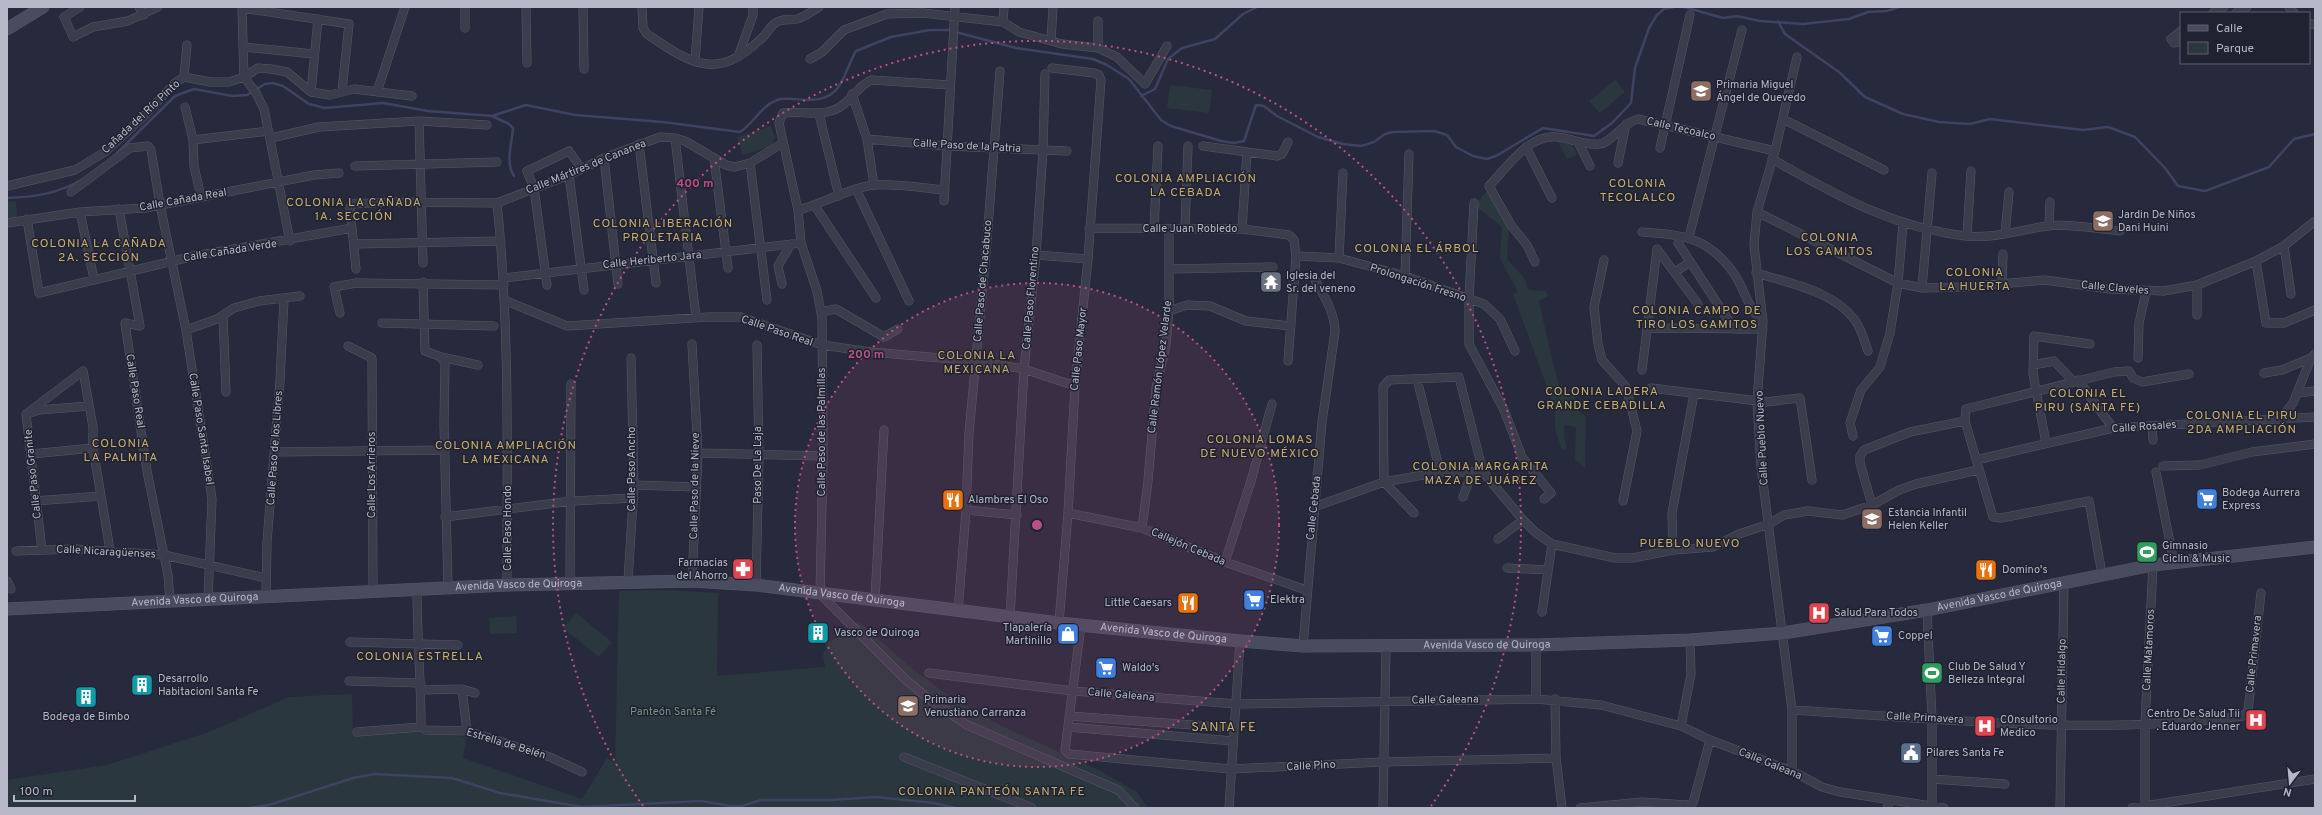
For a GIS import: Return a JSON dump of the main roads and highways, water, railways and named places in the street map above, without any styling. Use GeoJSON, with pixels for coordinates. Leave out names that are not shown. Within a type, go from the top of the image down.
{"type":"FeatureCollection","features":[{"type":"Feature","properties":{"kind":"main road"},"geometry":{"type":"LineString","coordinates":[[7,28],[43,7]]}},
{"type":"Feature","properties":{"kind":"main road","name":"Avenida Vasco de Quiroga"},"geometry":{"type":"LineString","coordinates":[[7,609],[507,585],[692,580],[756,585],[1059,623],[1302,646],[1536,644],[1690,640],[1783,633],[1927,610],[2152,565],[2315,547]]}},
{"type":"Feature","properties":{"kind":"waterway"},"geometry":{"type":"LineString","coordinates":[[1141,96],[1155,89],[1168,59],[1182,48],[1215,39],[1243,14],[1257,7]]}},
{"type":"Feature","properties":{"kind":"waterway"},"geometry":{"type":"LineString","coordinates":[[117,153],[175,96],[194,89],[232,96],[247,95],[265,84],[273,83],[283,86],[309,104],[325,108],[383,103],[428,111],[492,116],[526,105],[575,115],[663,122],[740,132],[766,106],[777,100],[808,100],[820,99],[829,96],[840,84],[856,51],[891,37],[930,30],[948,30],[1016,48],[1093,59],[1107,65],[1129,79],[1161,120],[1171,126],[1221,141],[1234,143],[1244,141],[1256,105],[1264,106],[1277,116],[1318,137],[1343,144],[1361,146],[1374,142],[1385,134],[1393,132],[1434,131],[1447,135],[1456,147],[1473,156],[1487,159],[1496,156],[1543,128],[1594,136],[1612,123],[1631,103],[1635,68],[1649,28],[1657,15],[1664,9],[1674,7]]}},
{"type":"Feature","properties":{"kind":"waterway"},"geometry":{"type":"LineString","coordinates":[[1684,7],[1723,18],[1737,16],[1760,21],[1803,24],[1849,19],[1868,12],[1887,11],[1899,7]]}},
{"type":"Feature","properties":{"kind":"waterway"},"geometry":{"type":"LineString","coordinates":[[1778,21],[1785,34],[1839,72],[1865,97],[1903,114],[1939,122],[1970,124],[1990,119],[2083,130],[2108,127],[2135,137],[2165,168],[2178,186],[2205,191],[2269,167],[2294,139],[2315,134]]}},
{"type":"Feature","properties":{"kind":"waterway"},"geometry":{"type":"LineString","coordinates":[[492,116],[509,124],[513,128],[509,159],[511,171],[514,176]]}},
{"type":"Feature","properties":{"kind":"waterway"},"geometry":{"type":"LineString","coordinates":[[7,198],[27,197],[54,192],[81,180]]}},
{"type":"Feature","properties":{"kind":"waterway"},"geometry":{"type":"LineString","coordinates":[[250,808],[269,805],[353,778],[375,774],[452,778],[500,793],[582,807],[701,801],[730,806],[742,806],[761,800],[831,800],[876,797],[934,803],[956,808]]}},
{"type":"Feature","properties":{"kind":"place","name":"Primaria Miguel Ángel de Quevedo"},"geometry":{"type":"Point","coordinates":[1701,91]}},
{"type":"Feature","properties":{"kind":"place","name":"Jardin De Niños Dani Huini"},"geometry":{"type":"Point","coordinates":[2103,221]}},
{"type":"Feature","properties":{"kind":"place","name":"Iglesia del Sr. del veneno"},"geometry":{"type":"Point","coordinates":[1271,282]}},
{"type":"Feature","properties":{"kind":"place","name":"Bodega Aurrera Express"},"geometry":{"type":"Point","coordinates":[2207,499]}},
{"type":"Feature","properties":{"kind":"place","name":"Alambres El Oso"},"geometry":{"type":"Point","coordinates":[953,500]}},
{"type":"Feature","properties":{"kind":"place","name":"Estancia Infantil Helen Keller"},"geometry":{"type":"Point","coordinates":[1872,519]}},
{"type":"Feature","properties":{"kind":"place","name":"Gimnasio Ciclin & Music"},"geometry":{"type":"Point","coordinates":[2147,552]}},
{"type":"Feature","properties":{"kind":"place","name":"Farmacias del Ahorro"},"geometry":{"type":"Point","coordinates":[743,569]}},
{"type":"Feature","properties":{"kind":"place","name":"Domino's"},"geometry":{"type":"Point","coordinates":[1986,570]}},
{"type":"Feature","properties":{"kind":"place","name":"Elektra"},"geometry":{"type":"Point","coordinates":[1254,600]}},
{"type":"Feature","properties":{"kind":"place","name":"Little Caesars"},"geometry":{"type":"Point","coordinates":[1188,603]}},
{"type":"Feature","properties":{"kind":"place","name":"Salud Para Todos"},"geometry":{"type":"Point","coordinates":[1819,613]}},
{"type":"Feature","properties":{"kind":"place","name":"Vasco de Quiroga"},"geometry":{"type":"Point","coordinates":[818,633]}},
{"type":"Feature","properties":{"kind":"place","name":"Tlapalería Martinillo"},"geometry":{"type":"Point","coordinates":[1068,634]}},
{"type":"Feature","properties":{"kind":"place","name":"Coppel"},"geometry":{"type":"Point","coordinates":[1882,636]}},
{"type":"Feature","properties":{"kind":"place","name":"Waldo's"},"geometry":{"type":"Point","coordinates":[1106,668]}},
{"type":"Feature","properties":{"kind":"place","name":"Club De Salud Y Belleza Integral"},"geometry":{"type":"Point","coordinates":[1932,673]}},
{"type":"Feature","properties":{"kind":"place","name":"Desarrollo Habitacionl Santa Fe"},"geometry":{"type":"Point","coordinates":[142,685]}},
{"type":"Feature","properties":{"kind":"place","name":"Bodega de Bimbo"},"geometry":{"type":"Point","coordinates":[86,697]}},
{"type":"Feature","properties":{"kind":"place","name":"Primaria Venustiano Carranza"},"geometry":{"type":"Point","coordinates":[908,706]}},
{"type":"Feature","properties":{"kind":"place","name":"Centro De Salud Tii . Eduardo Jenner"},"geometry":{"type":"Point","coordinates":[2256,720]}},
{"type":"Feature","properties":{"kind":"place","name":"C0nsultorio Medico"},"geometry":{"type":"Point","coordinates":[1985,726]}},
{"type":"Feature","properties":{"kind":"place","name":"Pilares Santa Fe"},"geometry":{"type":"Point","coordinates":[1911,753]}},
{"type":"Feature","properties":{"kind":"district","name":"COLONIA AMPLIACIÓN LA CEBADA"},"geometry":{"type":"Point","coordinates":[1186,186]}},
{"type":"Feature","properties":{"kind":"district","name":"COLONIA TECOLALCO"},"geometry":{"type":"Point","coordinates":[1638,191]}},
{"type":"Feature","properties":{"kind":"district","name":"COLONIA LA CAÑADA 1A. SECCIÓN"},"geometry":{"type":"Point","coordinates":[354,210]}},
{"type":"Feature","properties":{"kind":"district","name":"COLONIA LIBERACIÓN PROLETARIA"},"geometry":{"type":"Point","coordinates":[663,231]}},
{"type":"Feature","properties":{"kind":"district","name":"COLONIA LOS GAMITOS"},"geometry":{"type":"Point","coordinates":[1830,245]}},
{"type":"Feature","properties":{"kind":"district","name":"COLONIA EL ÁRBOL"},"geometry":{"type":"Point","coordinates":[1417,249]}},
{"type":"Feature","properties":{"kind":"district","name":"COLONIA LA CAÑADA 2A. SECCIÓN"},"geometry":{"type":"Point","coordinates":[99,251]}},
{"type":"Feature","properties":{"kind":"district","name":"COLONIA LA HUERTA"},"geometry":{"type":"Point","coordinates":[1975,280]}},
{"type":"Feature","properties":{"kind":"district","name":"COLONIA CAMPO DE TIRO LOS GAMITOS"},"geometry":{"type":"Point","coordinates":[1697,318]}},
{"type":"Feature","properties":{"kind":"district","name":"COLONIA LA MEXICANA"},"geometry":{"type":"Point","coordinates":[977,363]}},
{"type":"Feature","properties":{"kind":"district","name":"COLONIA LADERA GRANDE CEBADILLA"},"geometry":{"type":"Point","coordinates":[1602,399]}},
{"type":"Feature","properties":{"kind":"district","name":"COLONIA EL PIRU (SANTA FE)"},"geometry":{"type":"Point","coordinates":[2088,401]}},
{"type":"Feature","properties":{"kind":"district","name":"COLONIA EL PIRU 2DA AMPLIACIÓN"},"geometry":{"type":"Point","coordinates":[2242,423]}},
{"type":"Feature","properties":{"kind":"district","name":"COLONIA LOMAS DE NUEVO MÉXICO"},"geometry":{"type":"Point","coordinates":[1260,447]}},
{"type":"Feature","properties":{"kind":"district","name":"COLONIA LA PALMITA"},"geometry":{"type":"Point","coordinates":[121,451]}},
{"type":"Feature","properties":{"kind":"district","name":"COLONIA AMPLIACIÓN LA MEXICANA"},"geometry":{"type":"Point","coordinates":[506,453]}},
{"type":"Feature","properties":{"kind":"district","name":"COLONIA MARGARITA MAZA DE JUÁREZ"},"geometry":{"type":"Point","coordinates":[1481,474]}},
{"type":"Feature","properties":{"kind":"district","name":"PUEBLO NUEVO"},"geometry":{"type":"Point","coordinates":[1690,544]}},
{"type":"Feature","properties":{"kind":"district","name":"COLONIA ESTRELLA"},"geometry":{"type":"Point","coordinates":[420,657]}},
{"type":"Feature","properties":{"kind":"district","name":"SANTA FE"},"geometry":{"type":"Point","coordinates":[1224,728]}},
{"type":"Feature","properties":{"kind":"district","name":"COLONIA PANTEÓN SANTA FE"},"geometry":{"type":"Point","coordinates":[992,792]}},
{"type":"Feature","properties":{"kind":"park label","name":"Panteón Santa Fé"},"geometry":{"type":"Point","coordinates":[673,712]}}]}
